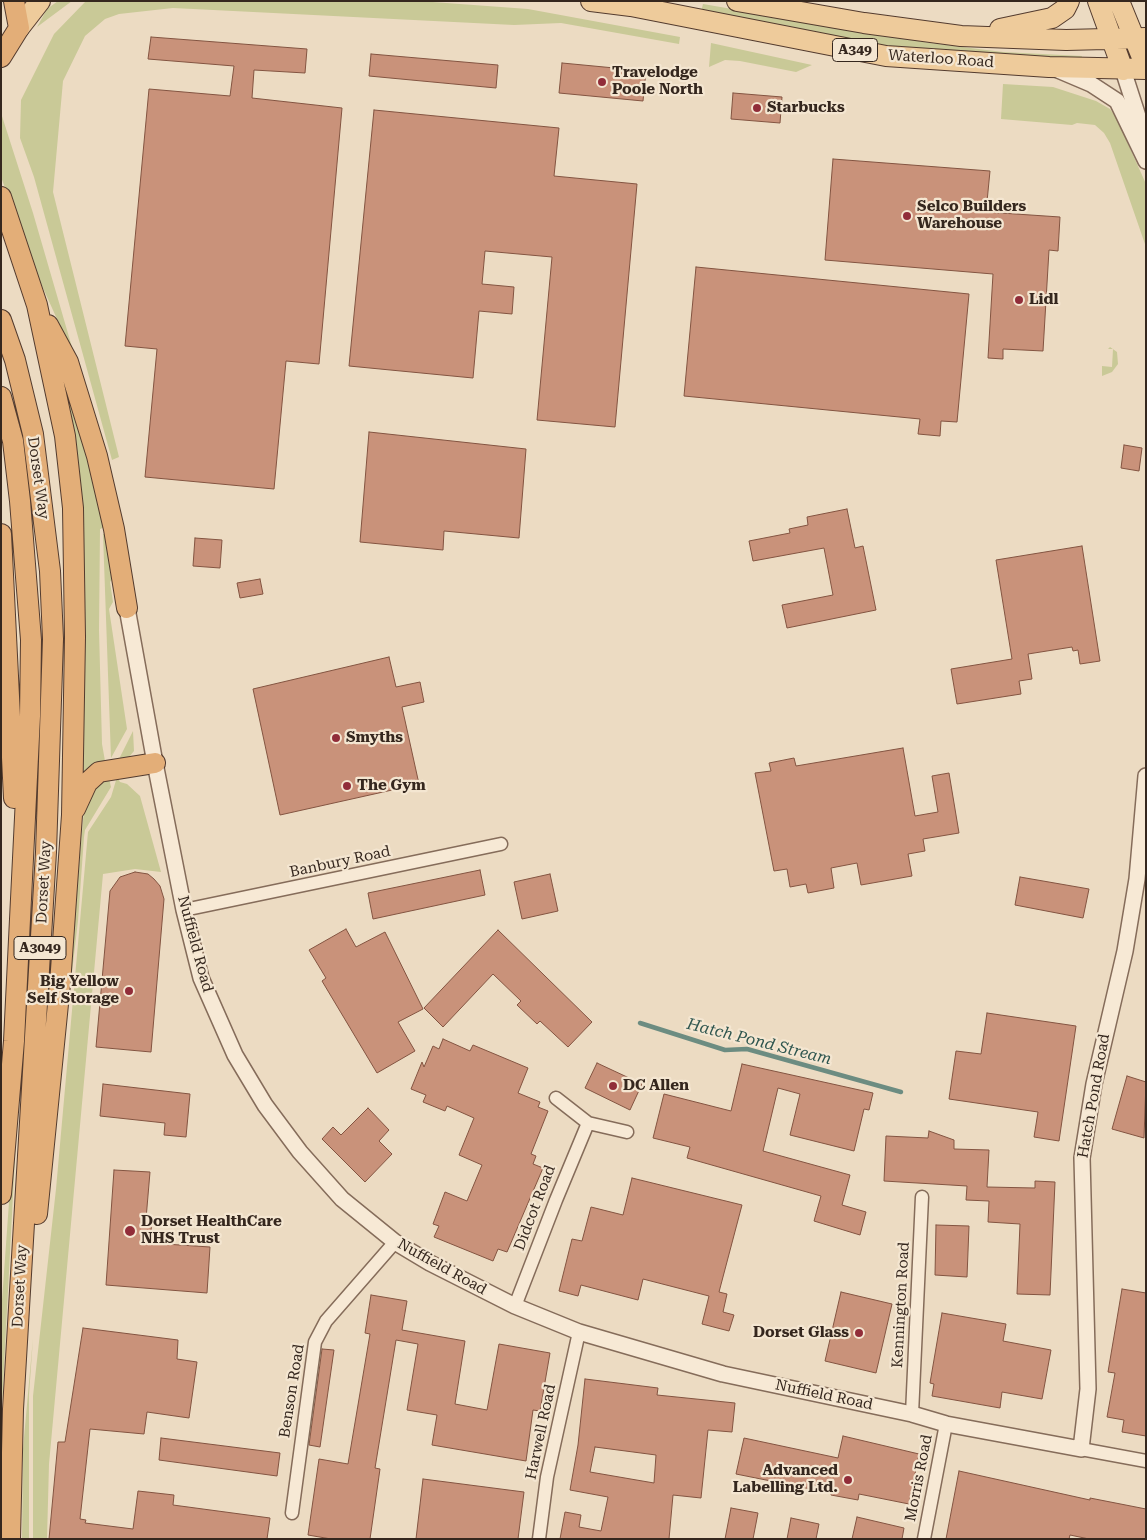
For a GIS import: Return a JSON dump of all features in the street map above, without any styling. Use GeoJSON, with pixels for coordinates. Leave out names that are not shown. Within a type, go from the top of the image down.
{"type":"FeatureCollection","features":[{"type":"Feature","properties":{"kind":"highway"},"geometry":{"type":"LineString","coordinates":[[1,57],[19,28],[14,1]]}},
{"type":"Feature","properties":{"kind":"highway","name":"A3049"},"geometry":{"type":"LineString","coordinates":[[1,197],[37,305],[65,436],[72,508],[75,637],[72,815],[60,984],[27,1322],[13,1409]]}},
{"type":"Feature","properties":{"kind":"highway"},"geometry":{"type":"LineString","coordinates":[[37,305],[68,362],[97,456],[114,529],[127,608]]}},
{"type":"Feature","properties":{"kind":"highway","name":"Dorset Way"},"geometry":{"type":"LineString","coordinates":[[1,320],[15,360],[32,434],[50,571],[53,639],[46,852],[13,1409],[10,1539]]}},
{"type":"Feature","properties":{"kind":"highway","name":"Dorset Way"},"geometry":{"type":"LineString","coordinates":[[1,397],[12,441],[19,492],[31,640],[30,716],[14,1041],[1,1194]]}},
{"type":"Feature","properties":{"kind":"highway","name":"A3049"},"geometry":{"type":"LineString","coordinates":[[1,534],[13,757],[17,960]]}},
{"type":"Feature","properties":{"kind":"highway"},"geometry":{"type":"LineString","coordinates":[[72,815],[88,783],[99,772],[155,763]]}},
{"type":"Feature","properties":{"kind":"main road"},"geometry":{"type":"LineString","coordinates":[[19,28],[40,1]]}},
{"type":"Feature","properties":{"kind":"main road","name":"Waterloo Road"},"geometry":{"type":"LineString","coordinates":[[590,1],[631,6],[886,56],[1049,67],[1123,70],[1146,68]]}},
{"type":"Feature","properties":{"kind":"main road","name":"Waterloo Road"},"geometry":{"type":"LineString","coordinates":[[738,1],[864,23],[962,36],[1066,40],[1140,38]]}},
{"type":"Feature","properties":{"kind":"main road","name":"A349"},"geometry":{"type":"LineString","coordinates":[[962,36],[1052,18],[1065,9],[1069,1]]}},
{"type":"Feature","properties":{"kind":"main road"},"geometry":{"type":"LineString","coordinates":[[1098,1],[1123,70]]}},
{"type":"Feature","properties":{"kind":"main road","name":"A349"},"geometry":{"type":"LineString","coordinates":[[1119,1],[1140,38],[1146,68]]}},
{"type":"Feature","properties":{"kind":"street"},"geometry":{"type":"LineString","coordinates":[[1049,67],[1091,84],[1117,101],[1146,161]]}},
{"type":"Feature","properties":{"kind":"street"},"geometry":{"type":"LineString","coordinates":[[1123,70],[1146,141]]}},
{"type":"Feature","properties":{"kind":"street","name":"Nuffield Road"},"geometry":{"type":"LineString","coordinates":[[127,608],[184,910],[201,978],[236,1055],[265,1105],[323,1179],[354,1209],[395,1242],[430,1263],[515,1306],[580,1332],[723,1374],[912,1414],[946,1424],[1146,1461]]}},
{"type":"Feature","properties":{"kind":"street","name":"Hatch Pond Road"},"geometry":{"type":"LineString","coordinates":[[1081,1449],[1088,1390],[1082,1158],[1094,1084],[1125,951],[1138,880],[1143,845],[1146,776]]}},
{"type":"Feature","properties":{"kind":"street","name":"Banbury Road"},"geometry":{"type":"LineString","coordinates":[[184,910],[502,844]]}},
{"type":"Feature","properties":{"kind":"street"},"geometry":{"type":"LineString","coordinates":[[556,1098],[588,1123],[627,1132]]}},
{"type":"Feature","properties":{"kind":"street","name":"Didcot Road"},"geometry":{"type":"LineString","coordinates":[[515,1306],[588,1123]]}},
{"type":"Feature","properties":{"kind":"street","name":"Kennington Road"},"geometry":{"type":"LineString","coordinates":[[912,1414],[922,1197]]}},
{"type":"Feature","properties":{"kind":"street","name":"Benson Road"},"geometry":{"type":"LineString","coordinates":[[292,1513],[315,1342],[326,1321],[395,1242]]}},
{"type":"Feature","properties":{"kind":"street","name":"Harwell Road"},"geometry":{"type":"LineString","coordinates":[[539,1539],[547,1477],[580,1332]]}},
{"type":"Feature","properties":{"kind":"street","name":"Morris Road"},"geometry":{"type":"LineString","coordinates":[[924,1539],[946,1424]]}},
{"type":"Feature","properties":{"kind":"green space"},"geometry":{"type":"Polygon","coordinates":[[[58,1],[72,1],[37,27],[47,9],[58,1]]]}},
{"type":"Feature","properties":{"kind":"green space"},"geometry":{"type":"Polygon","coordinates":[[[86,1],[419,1],[528,9],[680,37],[679,44],[561,23],[514,25],[173,8],[119,14],[105,19],[85,36],[63,81],[53,192],[119,457],[112,460],[34,177],[20,138],[21,100],[54,34],[86,1]]]}},
{"type":"Feature","properties":{"kind":"green space"},"geometry":{"type":"Polygon","coordinates":[[[703,4],[930,43],[1003,52],[1082,56],[1081,61],[846,42],[701,12],[703,4]]]}},
{"type":"Feature","properties":{"kind":"green space"},"geometry":{"type":"Polygon","coordinates":[[[711,43],[812,65],[796,72],[740,61],[725,60],[709,67],[711,43]]]}},
{"type":"Feature","properties":{"kind":"green space"},"geometry":{"type":"Polygon","coordinates":[[[1003,84],[1053,87],[1096,101],[1110,109],[1116,117],[1146,184],[1146,247],[1110,143],[1104,133],[1095,125],[1001,119],[1003,84]]]}},
{"type":"Feature","properties":{"kind":"green space"},"geometry":{"type":"Polygon","coordinates":[[[1,113],[33,213],[76,361],[38,277],[1,177],[1,113]]]}},
{"type":"Feature","properties":{"kind":"green space"},"geometry":{"type":"Polygon","coordinates":[[[1113,349],[1117,352],[1118,364],[1112,372],[1102,376],[1102,366],[1112,367],[1113,349]]]}},
{"type":"Feature","properties":{"kind":"green space"},"geometry":{"type":"Polygon","coordinates":[[[63,373],[67,376],[105,527],[100,529],[99,630],[102,744],[105,761],[80,776],[63,373]]]}},
{"type":"Feature","properties":{"kind":"green space"},"geometry":{"type":"Polygon","coordinates":[[[103,534],[106,534],[113,578],[110,582],[113,602],[109,609],[127,729],[111,758],[103,534]]]}},
{"type":"Feature","properties":{"kind":"green space"},"geometry":{"type":"Polygon","coordinates":[[[133,731],[134,751],[129,757],[119,759],[133,731]]]}},
{"type":"Feature","properties":{"kind":"green space"},"geometry":{"type":"Polygon","coordinates":[[[117,777],[120,782],[127,784],[140,796],[161,872],[135,869],[103,874],[49,1464],[47,1539],[33,1539],[33,1396],[56,1189],[88,832],[111,797],[117,777]]]}},
{"type":"Feature","properties":{"kind":"green space"},"geometry":{"type":"Polygon","coordinates":[[[109,778],[111,787],[85,830],[78,921],[60,1074],[84,810],[96,784],[109,778]]]}},
{"type":"Feature","properties":{"kind":"green space"},"geometry":{"type":"Polygon","coordinates":[[[19,1063],[17,1119],[1,1424],[1,1314],[19,1063]]]}},
{"type":"Feature","properties":{"kind":"green space"},"geometry":{"type":"Polygon","coordinates":[[[33,1338],[29,1395],[29,1539],[22,1539],[23,1449],[33,1338]]]}},
{"type":"Feature","properties":{"kind":"building"},"geometry":{"type":"Polygon","coordinates":[[[151,37],[307,49],[305,73],[254,70],[252,98],[342,108],[319,364],[286,361],[274,489],[145,477],[157,349],[125,346],[149,89],[230,96],[234,66],[148,59],[151,37]]]}},
{"type":"Feature","properties":{"kind":"building"},"geometry":{"type":"Polygon","coordinates":[[[371,54],[498,65],[496,88],[369,76],[371,54]]]}},
{"type":"Feature","properties":{"kind":"building","name":"Travelodge Poole North"},"geometry":{"type":"Polygon","coordinates":[[[562,63],[646,71],[643,101],[559,93],[562,63]]]}},
{"type":"Feature","properties":{"kind":"building","name":"Starbucks"},"geometry":{"type":"Polygon","coordinates":[[[733,93],[782,97],[780,123],[731,119],[733,93]]]}},
{"type":"Feature","properties":{"kind":"building"},"geometry":{"type":"Polygon","coordinates":[[[374,110],[559,128],[554,176],[637,184],[615,427],[537,420],[552,257],[485,251],[482,284],[514,287],[512,314],[479,311],[473,378],[349,366],[374,110]]]}},
{"type":"Feature","properties":{"kind":"building","name":"Selco Builders Warehouse"},"geometry":{"type":"Polygon","coordinates":[[[833,159],[990,171],[986,212],[1060,217],[1058,251],[1049,250],[1043,351],[1003,349],[1003,359],[988,358],[993,274],[825,260],[833,159]]]}},
{"type":"Feature","properties":{"kind":"building"},"geometry":{"type":"Polygon","coordinates":[[[696,267],[969,294],[957,422],[941,421],[940,436],[918,434],[920,419],[684,396],[696,267]]]}},
{"type":"Feature","properties":{"kind":"building"},"geometry":{"type":"Polygon","coordinates":[[[369,432],[526,449],[519,538],[444,531],[443,550],[360,542],[369,432]]]}},
{"type":"Feature","properties":{"kind":"building"},"geometry":{"type":"Polygon","coordinates":[[[1124,445],[1142,448],[1139,471],[1121,468],[1124,445]]]}},
{"type":"Feature","properties":{"kind":"building"},"geometry":{"type":"Polygon","coordinates":[[[847,509],[855,548],[863,546],[876,610],[787,628],[782,605],[833,595],[824,548],[753,561],[749,541],[790,533],[789,529],[808,525],[807,517],[847,509]]]}},
{"type":"Feature","properties":{"kind":"building"},"geometry":{"type":"Polygon","coordinates":[[[195,538],[222,540],[220,568],[193,566],[195,538]]]}},
{"type":"Feature","properties":{"kind":"building"},"geometry":{"type":"Polygon","coordinates":[[[1082,546],[1100,661],[1080,664],[1078,650],[1073,651],[1072,647],[1028,654],[1032,679],[1019,681],[1021,694],[957,704],[951,669],[1012,659],[996,560],[1082,546]]]}},
{"type":"Feature","properties":{"kind":"building"},"geometry":{"type":"Polygon","coordinates":[[[260,579],[263,594],[240,598],[237,583],[260,579]]]}},
{"type":"Feature","properties":{"kind":"building"},"geometry":{"type":"Polygon","coordinates":[[[389,657],[396,687],[420,682],[424,702],[402,707],[419,784],[280,815],[253,689],[389,657]]]}},
{"type":"Feature","properties":{"kind":"building"},"geometry":{"type":"Polygon","coordinates":[[[903,748],[915,816],[938,812],[932,776],[949,773],[959,833],[923,839],[925,851],[908,854],[912,876],[861,885],[857,863],[831,868],[834,888],[808,893],[806,884],[790,887],[787,869],[774,871],[755,773],[771,771],[769,763],[794,758],[796,766],[903,748]]]}},
{"type":"Feature","properties":{"kind":"building"},"geometry":{"type":"Polygon","coordinates":[[[480,870],[485,895],[373,919],[368,893],[480,870]]]}},
{"type":"Feature","properties":{"kind":"building","name":"Big Yellow Self Storage"},"geometry":{"type":"Polygon","coordinates":[[[135,872],[148,874],[154,879],[160,886],[164,899],[151,1052],[96,1047],[110,891],[120,877],[135,872]]]}},
{"type":"Feature","properties":{"kind":"building"},"geometry":{"type":"Polygon","coordinates":[[[550,874],[558,911],[522,919],[514,882],[550,874]]]}},
{"type":"Feature","properties":{"kind":"building"},"geometry":{"type":"Polygon","coordinates":[[[1020,877],[1089,889],[1083,918],[1015,905],[1020,877]]]}},
{"type":"Feature","properties":{"kind":"building"},"geometry":{"type":"Polygon","coordinates":[[[346,929],[356,947],[385,932],[423,1009],[398,1022],[415,1051],[377,1073],[322,981],[326,978],[309,950],[346,929]]]}},
{"type":"Feature","properties":{"kind":"building"},"geometry":{"type":"Polygon","coordinates":[[[498,930],[592,1022],[568,1047],[540,1021],[537,1024],[517,1005],[521,1001],[493,974],[443,1027],[424,1008],[498,930]]]}},
{"type":"Feature","properties":{"kind":"building"},"geometry":{"type":"Polygon","coordinates":[[[987,1013],[1076,1026],[1059,1141],[1034,1137],[1038,1112],[949,1099],[956,1051],[981,1054],[987,1013]]]}},
{"type":"Feature","properties":{"kind":"building"},"geometry":{"type":"Polygon","coordinates":[[[443,1039],[470,1051],[473,1045],[528,1068],[518,1093],[540,1102],[538,1107],[548,1111],[531,1154],[536,1156],[533,1164],[543,1168],[507,1252],[498,1249],[493,1261],[434,1237],[439,1226],[433,1224],[445,1192],[467,1201],[482,1165],[459,1155],[474,1118],[447,1106],[445,1111],[423,1102],[426,1095],[411,1089],[422,1062],[424,1067],[433,1046],[439,1049],[443,1039]]]}},
{"type":"Feature","properties":{"kind":"building","name":"DC Allen"},"geometry":{"type":"Polygon","coordinates":[[[597,1063],[642,1084],[630,1110],[585,1088],[597,1063]]]}},
{"type":"Feature","properties":{"kind":"building"},"geometry":{"type":"Polygon","coordinates":[[[742,1064],[873,1093],[869,1110],[864,1109],[854,1151],[790,1135],[800,1094],[778,1088],[763,1151],[850,1175],[842,1205],[866,1212],[860,1235],[814,1221],[821,1196],[687,1158],[690,1147],[653,1138],[664,1094],[731,1111],[742,1064]]]}},
{"type":"Feature","properties":{"kind":"building"},"geometry":{"type":"Polygon","coordinates":[[[1127,1076],[1146,1082],[1144,1138],[1112,1129],[1127,1076]]]}},
{"type":"Feature","properties":{"kind":"building"},"geometry":{"type":"Polygon","coordinates":[[[103,1084],[190,1094],[186,1137],[164,1135],[165,1123],[100,1116],[103,1084]]]}},
{"type":"Feature","properties":{"kind":"building"},"geometry":{"type":"Polygon","coordinates":[[[368,1108],[389,1130],[379,1141],[392,1154],[365,1182],[322,1139],[333,1127],[341,1135],[368,1108]]]}},
{"type":"Feature","properties":{"kind":"building"},"geometry":{"type":"Polygon","coordinates":[[[929,1131],[954,1140],[954,1149],[989,1150],[987,1187],[1035,1188],[1035,1181],[1055,1182],[1050,1295],[1017,1294],[1020,1224],[988,1222],[989,1201],[966,1200],[967,1186],[884,1181],[886,1136],[928,1138],[929,1131]]]}},
{"type":"Feature","properties":{"kind":"building","name":"Dorset HealthCare NHS Trust"},"geometry":{"type":"Polygon","coordinates":[[[114,1170],[150,1172],[146,1219],[152,1219],[150,1243],[210,1247],[207,1293],[106,1285],[114,1170]]]}},
{"type":"Feature","properties":{"kind":"building"},"geometry":{"type":"Polygon","coordinates":[[[632,1178],[742,1205],[719,1292],[727,1294],[723,1312],[734,1315],[729,1331],[702,1324],[709,1296],[643,1279],[638,1300],[581,1285],[578,1296],[559,1291],[572,1239],[582,1241],[591,1207],[623,1215],[632,1178]]]}},
{"type":"Feature","properties":{"kind":"building"},"geometry":{"type":"Polygon","coordinates":[[[936,1225],[969,1226],[967,1277],[935,1275],[936,1225]]]}},
{"type":"Feature","properties":{"kind":"building"},"geometry":{"type":"Polygon","coordinates":[[[1122,1289],[1146,1293],[1146,1436],[1122,1432],[1124,1420],[1107,1417],[1115,1373],[1108,1372],[1122,1289]]]}},
{"type":"Feature","properties":{"kind":"building","name":"Dorset Glass"},"geometry":{"type":"Polygon","coordinates":[[[841,1292],[892,1304],[876,1373],[825,1361],[841,1292]]]}},
{"type":"Feature","properties":{"kind":"building"},"geometry":{"type":"Polygon","coordinates":[[[371,1295],[407,1301],[402,1330],[465,1341],[455,1404],[487,1410],[499,1344],[550,1353],[540,1411],[533,1410],[526,1461],[432,1445],[437,1415],[407,1410],[418,1344],[396,1340],[375,1468],[380,1469],[370,1539],[331,1539],[308,1535],[319,1459],[348,1464],[370,1334],[365,1333],[371,1295]]]}},
{"type":"Feature","properties":{"kind":"building"},"geometry":{"type":"Polygon","coordinates":[[[942,1313],[1006,1324],[1003,1341],[1051,1350],[1042,1399],[1002,1392],[1000,1408],[932,1396],[934,1384],[930,1383],[942,1313]]]}},
{"type":"Feature","properties":{"kind":"building"},"geometry":{"type":"Polygon","coordinates":[[[83,1328],[178,1340],[177,1359],[197,1362],[189,1418],[147,1412],[144,1434],[90,1429],[80,1519],[86,1520],[85,1523],[133,1529],[138,1491],[174,1495],[173,1505],[270,1518],[267,1539],[49,1539],[58,1442],[65,1442],[83,1328]]]}},
{"type":"Feature","properties":{"kind":"building"},"geometry":{"type":"Polygon","coordinates":[[[322,1349],[334,1350],[320,1447],[309,1445],[322,1349]]]}},
{"type":"Feature","properties":{"kind":"building"},"geometry":{"type":"Polygon","coordinates":[[[585,1379],[658,1388],[657,1395],[735,1403],[732,1432],[708,1430],[701,1498],[673,1495],[669,1539],[560,1539],[565,1512],[581,1515],[579,1527],[601,1531],[608,1497],[570,1490],[578,1445],[585,1379]],[[595,1447],[590,1472],[654,1483],[656,1455],[595,1447]]]}},
{"type":"Feature","properties":{"kind":"building"},"geometry":{"type":"Polygon","coordinates":[[[843,1436],[919,1454],[909,1504],[859,1494],[858,1500],[736,1474],[744,1438],[838,1458],[843,1436]]]}},
{"type":"Feature","properties":{"kind":"building"},"geometry":{"type":"Polygon","coordinates":[[[161,1438],[280,1453],[277,1476],[159,1460],[161,1438]]]}},
{"type":"Feature","properties":{"kind":"building"},"geometry":{"type":"Polygon","coordinates":[[[959,1471],[1090,1500],[1090,1498],[1146,1509],[1146,1539],[1089,1539],[1070,1535],[1069,1539],[946,1539],[959,1471]]]}},
{"type":"Feature","properties":{"kind":"building"},"geometry":{"type":"Polygon","coordinates":[[[423,1479],[524,1492],[518,1539],[416,1539],[423,1479]]]}},
{"type":"Feature","properties":{"kind":"building"},"geometry":{"type":"Polygon","coordinates":[[[731,1508],[758,1513],[753,1539],[725,1539],[731,1508]]]}},
{"type":"Feature","properties":{"kind":"building"},"geometry":{"type":"Polygon","coordinates":[[[857,1517],[904,1528],[902,1539],[852,1539],[857,1517]]]}},
{"type":"Feature","properties":{"kind":"building"},"geometry":{"type":"Polygon","coordinates":[[[791,1518],[819,1524],[816,1539],[787,1539],[791,1518]]]}},
{"type":"Feature","properties":{"kind":"waterway","name":"Hatch Pond Stream"},"geometry":{"type":"LineString","coordinates":[[640,1023],[725,1050],[747,1049],[901,1092]]}},
{"type":"Feature","properties":{"kind":"place","name":"Travelodge Poole North"},"geometry":{"type":"Point","coordinates":[602,82]}},
{"type":"Feature","properties":{"kind":"place","name":"Starbucks"},"geometry":{"type":"Point","coordinates":[757,108]}},
{"type":"Feature","properties":{"kind":"place","name":"Selco Builders Warehouse"},"geometry":{"type":"Point","coordinates":[907,216]}},
{"type":"Feature","properties":{"kind":"place","name":"Lidl"},"geometry":{"type":"Point","coordinates":[1019,300]}},
{"type":"Feature","properties":{"kind":"place","name":"Smyths"},"geometry":{"type":"Point","coordinates":[336,738]}},
{"type":"Feature","properties":{"kind":"place","name":"The Gym"},"geometry":{"type":"Point","coordinates":[347,786]}},
{"type":"Feature","properties":{"kind":"place","name":"Big Yellow Self Storage"},"geometry":{"type":"Point","coordinates":[129,991]}},
{"type":"Feature","properties":{"kind":"place","name":"DC Allen"},"geometry":{"type":"Point","coordinates":[613,1086]}},
{"type":"Feature","properties":{"kind":"place","name":"Dorset HealthCare NHS Trust"},"geometry":{"type":"Point","coordinates":[130,1231]}},
{"type":"Feature","properties":{"kind":"place","name":"Dorset Glass"},"geometry":{"type":"Point","coordinates":[859,1333]}},
{"type":"Feature","properties":{"kind":"place","name":"Advanced Labelling Ltd."},"geometry":{"type":"Point","coordinates":[848,1480]}}]}
